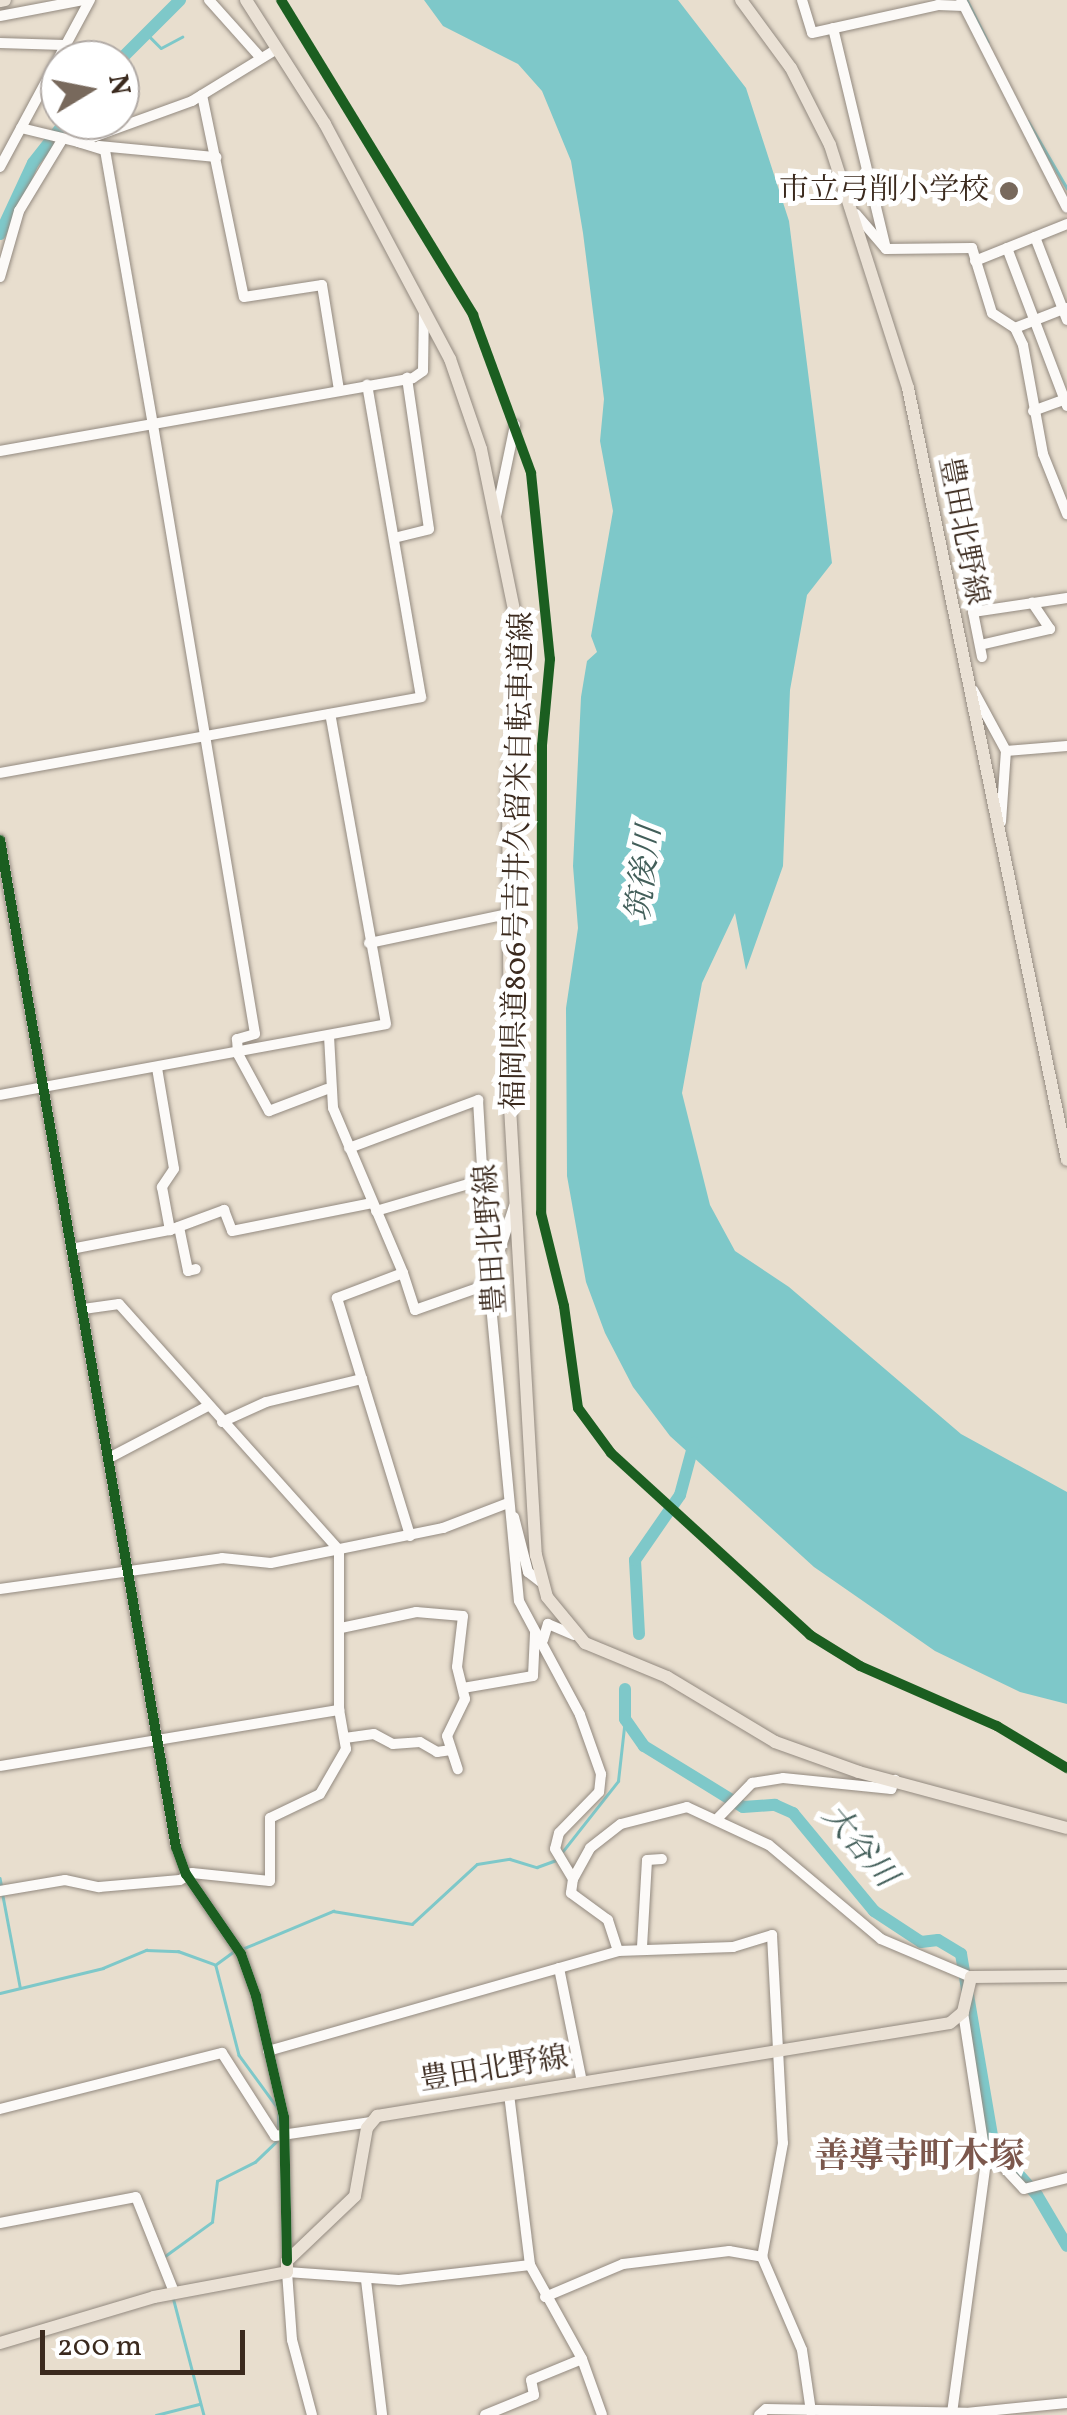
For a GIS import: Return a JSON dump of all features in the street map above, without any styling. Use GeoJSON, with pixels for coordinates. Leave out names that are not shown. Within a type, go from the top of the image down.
{"type":"FeatureCollection","features":[{"type":"Feature","properties":{"kind":"main road","name":"豊田北野線"},"geometry":{"type":"LineString","coordinates":[[246,0],[426,304],[473,421],[496,516],[519,643],[508,789],[514,1205],[541,1582],[574,1635],[621,1662],[667,1677],[775,1742],[1067,1828]]}},
{"type":"Feature","properties":{"kind":"main road","name":"豊田北野線"},"geometry":{"type":"LineString","coordinates":[[741,0],[769,32],[814,109],[855,213],[908,388],[1067,1160]]}},
{"type":"Feature","properties":{"kind":"main road"},"geometry":{"type":"LineString","coordinates":[[964,2012],[971,1977],[1067,1976]]}},
{"type":"Feature","properties":{"kind":"main road","name":"豊田北野線"},"geometry":{"type":"LineString","coordinates":[[371,2122],[403,2110],[950,2024],[964,2012]]}},
{"type":"Feature","properties":{"kind":"main road"},"geometry":{"type":"LineString","coordinates":[[0,2342],[154,2297],[287,2266],[355,2196],[371,2122]]}},
{"type":"Feature","properties":{"kind":"street"},"geometry":{"type":"LineString","coordinates":[[0,16],[87,0]]}},
{"type":"Feature","properties":{"kind":"street"},"geometry":{"type":"LineString","coordinates":[[67,40],[87,0]]}},
{"type":"Feature","properties":{"kind":"street"},"geometry":{"type":"LineString","coordinates":[[209,0],[260,57]]}},
{"type":"Feature","properties":{"kind":"street"},"geometry":{"type":"LineString","coordinates":[[802,0],[812,33],[962,3],[1067,208]]}},
{"type":"Feature","properties":{"kind":"street"},"geometry":{"type":"LineString","coordinates":[[833,28],[886,249]]}},
{"type":"Feature","properties":{"kind":"street"},"geometry":{"type":"LineString","coordinates":[[0,43],[40,45]]}},
{"type":"Feature","properties":{"kind":"street"},"geometry":{"type":"LineString","coordinates":[[78,142],[202,94],[277,49]]}},
{"type":"Feature","properties":{"kind":"street"},"geometry":{"type":"LineString","coordinates":[[0,166],[40,92]]}},
{"type":"Feature","properties":{"kind":"street"},"geometry":{"type":"LineString","coordinates":[[202,94],[244,297],[322,286],[339,390]]}},
{"type":"Feature","properties":{"kind":"street"},"geometry":{"type":"LineString","coordinates":[[21,128],[40,134]]}},
{"type":"Feature","properties":{"kind":"street"},"geometry":{"type":"LineString","coordinates":[[0,277],[19,210],[62,140],[174,158],[216,157]]}},
{"type":"Feature","properties":{"kind":"street"},"geometry":{"type":"LineString","coordinates":[[78,142],[105,150],[255,1034],[237,1039],[238,1054],[269,1111],[328,1089]]}},
{"type":"Feature","properties":{"kind":"street"},"geometry":{"type":"LineString","coordinates":[[855,213],[886,249],[972,248],[992,314],[1015,328],[1033,411],[1067,514]]}},
{"type":"Feature","properties":{"kind":"street"},"geometry":{"type":"LineString","coordinates":[[975,261],[1067,224]]}},
{"type":"Feature","properties":{"kind":"street"},"geometry":{"type":"LineString","coordinates":[[1015,328],[1066,312],[1035,237]]}},
{"type":"Feature","properties":{"kind":"street"},"geometry":{"type":"LineString","coordinates":[[1008,248],[1066,401],[1033,411]]}},
{"type":"Feature","properties":{"kind":"street"},"geometry":{"type":"LineString","coordinates":[[0,451],[407,378],[423,371],[426,304]]}},
{"type":"Feature","properties":{"kind":"street"},"geometry":{"type":"LineString","coordinates":[[394,538],[430,529],[407,378]]}},
{"type":"Feature","properties":{"kind":"street"},"geometry":{"type":"LineString","coordinates":[[0,772],[420,697],[367,385]]}},
{"type":"Feature","properties":{"kind":"street"},"geometry":{"type":"LineString","coordinates":[[496,516],[515,424]]}},
{"type":"Feature","properties":{"kind":"street"},"geometry":{"type":"LineString","coordinates":[[1054,480],[1067,478]]}},
{"type":"Feature","properties":{"kind":"street"},"geometry":{"type":"LineString","coordinates":[[982,657],[973,612],[1067,598]]}},
{"type":"Feature","properties":{"kind":"street"},"geometry":{"type":"LineString","coordinates":[[980,644],[1050,628],[1032,602]]}},
{"type":"Feature","properties":{"kind":"street"},"geometry":{"type":"LineString","coordinates":[[965,674],[1006,750],[1000,848]]}},
{"type":"Feature","properties":{"kind":"street"},"geometry":{"type":"LineString","coordinates":[[0,1095],[386,1024],[330,714]]}},
{"type":"Feature","properties":{"kind":"street"},"geometry":{"type":"LineString","coordinates":[[1006,750],[1067,746]]}},
{"type":"Feature","properties":{"kind":"street"},"geometry":{"type":"LineString","coordinates":[[0,840],[125,1568],[186,1874],[240,1954],[268,2051],[286,2138],[292,2340],[312,2415]]}},
{"type":"Feature","properties":{"kind":"street"},"geometry":{"type":"LineString","coordinates":[[369,943],[508,914]]}},
{"type":"Feature","properties":{"kind":"street"},"geometry":{"type":"LineString","coordinates":[[330,1036],[328,1089],[416,1310],[489,1284]]}},
{"type":"Feature","properties":{"kind":"street"},"geometry":{"type":"LineString","coordinates":[[157,1068],[174,1169],[162,1187],[188,1271],[196,1269]]}},
{"type":"Feature","properties":{"kind":"street"},"geometry":{"type":"LineString","coordinates":[[349,1148],[478,1100],[489,1284],[519,1601],[580,1715],[601,1774],[599,1792],[559,1833],[555,1850],[572,1879]]}},
{"type":"Feature","properties":{"kind":"street"},"geometry":{"type":"LineString","coordinates":[[71,1250],[175,1228],[224,1210],[232,1232],[374,1207],[482,1180]]}},
{"type":"Feature","properties":{"kind":"street"},"geometry":{"type":"LineString","coordinates":[[489,1284],[514,1205]]}},
{"type":"Feature","properties":{"kind":"street"},"geometry":{"type":"LineString","coordinates":[[402,1273],[337,1298],[410,1536]]}},
{"type":"Feature","properties":{"kind":"street"},"geometry":{"type":"LineString","coordinates":[[0,1891],[65,1880],[98,1887],[164,1882],[186,1874],[270,1881],[270,1818],[302,1806],[330,1784],[345,1738],[339,1710],[339,1550],[119,1304],[83,1309]]}},
{"type":"Feature","properties":{"kind":"street"},"geometry":{"type":"LineString","coordinates":[[222,1422],[266,1402],[362,1379]]}},
{"type":"Feature","properties":{"kind":"street"},"geometry":{"type":"LineString","coordinates":[[109,1458],[208,1406]]}},
{"type":"Feature","properties":{"kind":"street"},"geometry":{"type":"LineString","coordinates":[[508,1502],[528,1572],[541,1582]]}},
{"type":"Feature","properties":{"kind":"street"},"geometry":{"type":"LineString","coordinates":[[0,1589],[125,1568],[222,1558],[271,1562],[410,1536],[508,1502]]}},
{"type":"Feature","properties":{"kind":"street"},"geometry":{"type":"LineString","coordinates":[[342,1628],[404,1614],[463,1616],[457,1666],[465,1698],[447,1736],[458,1769]]}},
{"type":"Feature","properties":{"kind":"street"},"geometry":{"type":"LineString","coordinates":[[543,1652],[543,1626],[574,1635]]}},
{"type":"Feature","properties":{"kind":"street"},"geometry":{"type":"LineString","coordinates":[[463,1688],[533,1676],[536,1632]]}},
{"type":"Feature","properties":{"kind":"street"},"geometry":{"type":"LineString","coordinates":[[0,1766],[339,1710]]}},
{"type":"Feature","properties":{"kind":"street"},"geometry":{"type":"LineString","coordinates":[[345,1738],[374,1734],[393,1744],[451,1750]]}},
{"type":"Feature","properties":{"kind":"street"},"geometry":{"type":"LineString","coordinates":[[718,1818],[752,1783],[784,1778],[891,1789],[895,1780]]}},
{"type":"Feature","properties":{"kind":"street"},"geometry":{"type":"LineString","coordinates":[[618,1950],[608,1920],[571,1892],[572,1879],[590,1848],[621,1824],[687,1807],[718,1818],[769,1845],[880,1940],[971,1977]]}},
{"type":"Feature","properties":{"kind":"street"},"geometry":{"type":"LineString","coordinates":[[642,1947],[647,1860],[662,1859]]}},
{"type":"Feature","properties":{"kind":"street"},"geometry":{"type":"LineString","coordinates":[[268,2051],[618,1950],[733,1947],[772,1935],[784,2144],[762,2257],[802,2350],[811,2412]]}},
{"type":"Feature","properties":{"kind":"street"},"geometry":{"type":"LineString","coordinates":[[559,1968],[582,2082]]}},
{"type":"Feature","properties":{"kind":"street"},"geometry":{"type":"LineString","coordinates":[[952,2413],[980,2230],[984,2146],[964,2012]]}},
{"type":"Feature","properties":{"kind":"street"},"geometry":{"type":"LineString","coordinates":[[0,2109],[222,2053],[275,2136],[286,2138],[371,2122]]}},
{"type":"Feature","properties":{"kind":"street"},"geometry":{"type":"LineString","coordinates":[[509,2094],[530,2265],[582,2358],[602,2415]]}},
{"type":"Feature","properties":{"kind":"street"},"geometry":{"type":"LineString","coordinates":[[984,2146],[1024,2189],[1067,2178]]}},
{"type":"Feature","properties":{"kind":"street"},"geometry":{"type":"LineString","coordinates":[[0,2223],[136,2197],[147,2233],[163,2256],[174,2292]]}},
{"type":"Feature","properties":{"kind":"street"},"geometry":{"type":"LineString","coordinates":[[545,2297],[624,2264],[730,2250],[762,2257]]}},
{"type":"Feature","properties":{"kind":"street"},"geometry":{"type":"LineString","coordinates":[[287,2266],[366,2280],[530,2265]]}},
{"type":"Feature","properties":{"kind":"street"},"geometry":{"type":"LineString","coordinates":[[366,2280],[382,2415]]}},
{"type":"Feature","properties":{"kind":"street"},"geometry":{"type":"LineString","coordinates":[[484,2415],[534,2395],[531,2380],[582,2358]]}},
{"type":"Feature","properties":{"kind":"street"},"geometry":{"type":"LineString","coordinates":[[759,2415],[766,2409],[968,2414],[1067,2402]]}},
{"type":"Feature","properties":{"kind":"water","name":"筑後川"},"geometry":{"type":"Polygon","coordinates":[[[424,0],[678,0],[746,88],[789,221],[832,563],[807,595],[790,690],[783,866],[746,970],[735,913],[702,983],[682,1093],[710,1205],[735,1251],[789,1287],[961,1434],[1067,1492],[1067,1704],[1020,1692],[935,1651],[814,1567],[670,1436],[633,1387],[605,1333],[586,1282],[567,1176],[566,1008],[578,928],[573,866],[581,697],[587,661],[597,652],[591,636],[613,511],[600,441],[604,399],[583,233],[571,161],[542,91],[518,64],[443,26],[424,0]]]}},
{"type":"Feature","properties":{"kind":"waterway"},"geometry":{"type":"LineString","coordinates":[[140,40],[180,0]]}},
{"type":"Feature","properties":{"kind":"waterway"},"geometry":{"type":"LineString","coordinates":[[967,0],[988,42]]}},
{"type":"Feature","properties":{"kind":"waterway"},"geometry":{"type":"LineString","coordinates":[[148,35],[161,48],[182,37]]}},
{"type":"Feature","properties":{"kind":"waterway"},"geometry":{"type":"LineString","coordinates":[[1028,121],[1067,188]]}},
{"type":"Feature","properties":{"kind":"waterway"},"geometry":{"type":"LineString","coordinates":[[0,234],[33,163],[51,140]]}},
{"type":"Feature","properties":{"kind":"waterway","name":"大谷川"},"geometry":{"type":"LineString","coordinates":[[639,1634],[635,1560],[680,1495],[694,1443]]}},
{"type":"Feature","properties":{"kind":"waterway","name":"大谷川"},"geometry":{"type":"LineString","coordinates":[[625,1689],[625,1719],[644,1746],[743,1807],[775,1805],[793,1813],[874,1911],[921,1942],[938,1940],[961,1954],[994,2147],[1037,2195],[1067,2246]]}},
{"type":"Feature","properties":{"kind":"waterway"},"geometry":{"type":"LineString","coordinates":[[563,1851],[618,1781],[625,1719]]}},
{"type":"Feature","properties":{"kind":"waterway"},"geometry":{"type":"LineString","coordinates":[[242,1949],[333,1911],[412,1924],[477,1864],[510,1859],[537,1867],[556,1860]]}},
{"type":"Feature","properties":{"kind":"waterway"},"geometry":{"type":"LineString","coordinates":[[0,1878],[2,1888]]}},
{"type":"Feature","properties":{"kind":"waterway"},"geometry":{"type":"LineString","coordinates":[[3,1896],[20,1986]]}},
{"type":"Feature","properties":{"kind":"waterway"},"geometry":{"type":"LineString","coordinates":[[0,1993],[103,1968],[146,1950],[178,1951],[214,1964]]}},
{"type":"Feature","properties":{"kind":"waterway"},"geometry":{"type":"LineString","coordinates":[[215,1965],[234,1951]]}},
{"type":"Feature","properties":{"kind":"waterway"},"geometry":{"type":"LineString","coordinates":[[216,1966],[239,2055],[277,2107]]}},
{"type":"Feature","properties":{"kind":"waterway"},"geometry":{"type":"LineString","coordinates":[[278,2115],[278,2132]]}},
{"type":"Feature","properties":{"kind":"waterway"},"geometry":{"type":"LineString","coordinates":[[165,2256],[212,2222],[217,2181],[255,2162],[278,2140]]}},
{"type":"Feature","properties":{"kind":"waterway"},"geometry":{"type":"LineString","coordinates":[[173,2297],[204,2415]]}},
{"type":"Feature","properties":{"kind":"waterway"},"geometry":{"type":"LineString","coordinates":[[156,2415],[199,2404]]}},
{"type":"Feature","properties":{"kind":"cycle path","name":"福岡県道806号吉井久留米自転車道線"},"geometry":{"type":"LineString","coordinates":[[281,0],[473,315],[531,473],[550,659],[542,745],[541,1213],[564,1306],[578,1408],[611,1453],[810,1635],[860,1666],[997,1726],[1067,1768]]}},
{"type":"Feature","properties":{"kind":"cycle path"},"geometry":{"type":"LineString","coordinates":[[0,840],[176,1847],[186,1874],[241,1954],[256,1996],[284,2117],[287,2261]]}},
{"type":"Feature","properties":{"kind":"place","name":"市立弓削小学校"},"geometry":{"type":"Point","coordinates":[1009,191]}},
{"type":"Feature","properties":{"kind":"district","name":"善導寺町木塚"},"geometry":{"type":"Point","coordinates":[919,2158]}}]}
